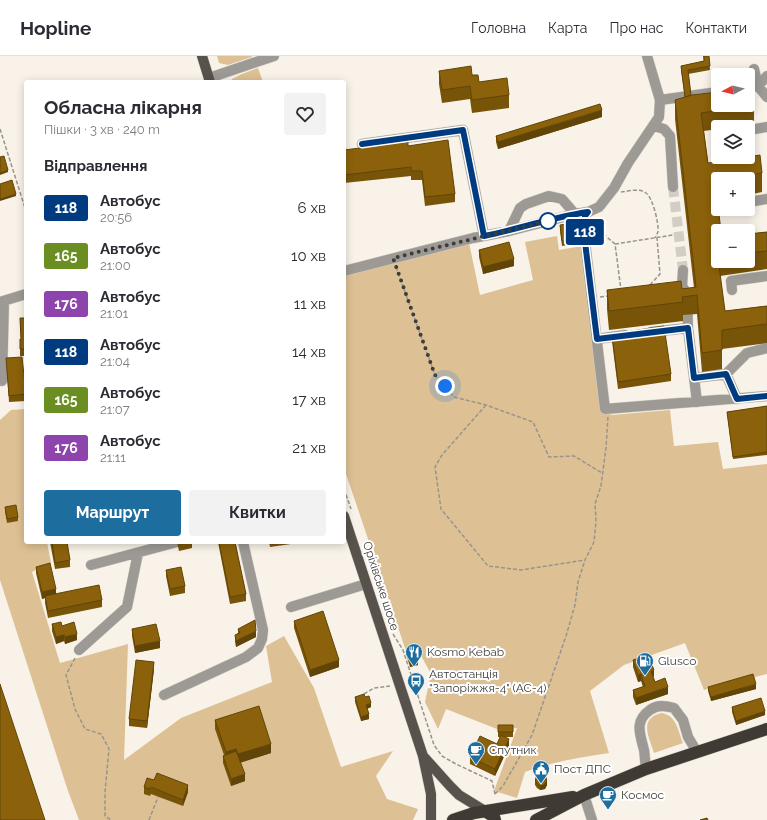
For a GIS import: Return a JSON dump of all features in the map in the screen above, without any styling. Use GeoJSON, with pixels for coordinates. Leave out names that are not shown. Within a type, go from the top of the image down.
{"type":"FeatureCollection","features":[{"type":"Feature","properties":{"kind":"highway"},"geometry":{"type":"LineString","coordinates":[[536,820],[584,795],[646,769],[767,729]]}},
{"type":"Feature","properties":{"kind":"highway"},"geometry":{"type":"LineString","coordinates":[[453,820],[474,813],[584,795]]}},
{"type":"Feature","properties":{"kind":"highway"},"geometry":{"type":"LineString","coordinates":[[485,811],[494,817],[495,820]]}},
{"type":"Feature","properties":{"kind":"main road"},"geometry":{"type":"LineString","coordinates":[[202,56],[210,80]]}},
{"type":"Feature","properties":{"kind":"main road","name":"Оріхівське шосе"},"geometry":{"type":"LineString","coordinates":[[346,522],[423,756],[431,794],[431,820]]}},
{"type":"Feature","properties":{"kind":"main road","name":"Оріхівське шосе"},"geometry":{"type":"LineString","coordinates":[[423,756],[459,795],[485,811]]}},
{"type":"Feature","properties":{"kind":"street"},"geometry":{"type":"LineString","coordinates":[[210,80],[274,56]]}},
{"type":"Feature","properties":{"kind":"street"},"geometry":{"type":"LineString","coordinates":[[346,270],[574,214],[588,212],[599,206],[614,188],[628,163],[659,117],[660,100],[647,56]]}},
{"type":"Feature","properties":{"kind":"street"},"geometry":{"type":"LineString","coordinates":[[755,85],[767,76]]}},
{"type":"Feature","properties":{"kind":"street"},"geometry":{"type":"LineString","coordinates":[[755,88],[767,97]]}},
{"type":"Feature","properties":{"kind":"street"},"geometry":{"type":"LineString","coordinates":[[660,100],[711,93]]}},
{"type":"Feature","properties":{"kind":"street"},"geometry":{"type":"LineString","coordinates":[[654,126],[664,129],[670,136],[673,187]]}},
{"type":"Feature","properties":{"kind":"street"},"geometry":{"type":"LineString","coordinates":[[755,129],[767,127]]}},
{"type":"Feature","properties":{"kind":"street"},"geometry":{"type":"LineString","coordinates":[[362,144],[463,130],[484,236]]}},
{"type":"Feature","properties":{"kind":"street"},"geometry":{"type":"LineString","coordinates":[[509,231],[520,208],[526,204],[549,196],[562,199],[574,214]]}},
{"type":"Feature","properties":{"kind":"street"},"geometry":{"type":"LineString","coordinates":[[755,201],[767,199]]}},
{"type":"Feature","properties":{"kind":"street"},"geometry":{"type":"LineString","coordinates":[[588,212],[585,216],[585,242],[605,410],[767,396]]}},
{"type":"Feature","properties":{"kind":"street"},"geometry":{"type":"LineString","coordinates":[[683,270],[682,286],[687,294],[688,328],[697,402]]}},
{"type":"Feature","properties":{"kind":"street"},"geometry":{"type":"LineString","coordinates":[[732,290],[731,281],[767,276]]}},
{"type":"Feature","properties":{"kind":"street"},"geometry":{"type":"LineString","coordinates":[[666,293],[674,292],[682,286]]}},
{"type":"Feature","properties":{"kind":"street"},"geometry":{"type":"LineString","coordinates":[[2,381],[2,301],[24,295]]}},
{"type":"Feature","properties":{"kind":"street"},"geometry":{"type":"LineString","coordinates":[[597,339],[688,328]]}},
{"type":"Feature","properties":{"kind":"street"},"geometry":{"type":"LineString","coordinates":[[694,378],[726,374],[747,353],[767,348]]}},
{"type":"Feature","properties":{"kind":"street"},"geometry":{"type":"LineString","coordinates":[[726,374],[737,399]]}},
{"type":"Feature","properties":{"kind":"street"},"geometry":{"type":"LineString","coordinates":[[91,564],[170,544]]}},
{"type":"Feature","properties":{"kind":"street"},"geometry":{"type":"LineString","coordinates":[[164,695],[246,657],[258,648],[262,639],[263,630],[244,544]]}},
{"type":"Feature","properties":{"kind":"street"},"geometry":{"type":"LineString","coordinates":[[79,650],[126,607],[138,553]]}},
{"type":"Feature","properties":{"kind":"street"},"geometry":{"type":"LineString","coordinates":[[291,607],[366,584]]}},
{"type":"Feature","properties":{"kind":"street"},"geometry":{"type":"LineString","coordinates":[[646,769],[644,751],[640,736],[640,720],[654,707],[664,705],[674,708],[683,720],[688,737],[697,752]]}},
{"type":"Feature","properties":{"kind":"street"},"geometry":{"type":"LineString","coordinates":[[584,795],[592,820]]}},
{"type":"Feature","properties":{"kind":"path"},"geometry":{"type":"LineString","coordinates":[[0,129],[24,204]]}},
{"type":"Feature","properties":{"kind":"path"},"geometry":{"type":"LineString","coordinates":[[616,194],[637,190],[646,192],[652,200],[658,232],[656,238],[660,274],[655,281],[646,288]]}},
{"type":"Feature","properties":{"kind":"path"},"geometry":{"type":"LineString","coordinates":[[590,223],[615,244],[622,294]]}},
{"type":"Feature","properties":{"kind":"path"},"geometry":{"type":"LineString","coordinates":[[615,244],[673,235]]}},
{"type":"Feature","properties":{"kind":"path"},"geometry":{"type":"LineString","coordinates":[[393,258],[435,375],[454,397],[486,405],[533,422],[549,457],[574,456],[603,473]]}},
{"type":"Feature","properties":{"kind":"path"},"geometry":{"type":"LineString","coordinates":[[598,297],[610,296]]}},
{"type":"Feature","properties":{"kind":"path"},"geometry":{"type":"LineString","coordinates":[[486,405],[442,455],[434,467],[441,509],[488,566],[521,570],[585,560]]}},
{"type":"Feature","properties":{"kind":"path"},"geometry":{"type":"LineString","coordinates":[[411,672],[434,745],[442,756],[492,781],[495,794],[503,786],[532,735],[566,636],[575,605],[578,582],[585,560],[594,542],[596,522],[595,504],[601,486],[603,473],[608,410]]}},
{"type":"Feature","properties":{"kind":"path"},"geometry":{"type":"LineString","coordinates":[[79,650],[66,675],[75,709],[85,729],[101,734],[109,749],[104,816],[111,820]]}},
{"type":"Feature","properties":{"kind":"path"},"geometry":{"type":"LineString","coordinates":[[364,694],[374,688],[400,686]]}},
{"type":"Feature","properties":{"kind":"path"},"geometry":{"type":"LineString","coordinates":[[149,820],[158,797]]}},
{"type":"Feature","properties":{"kind":"shaded area"},"geometry":{"type":"Polygon","coordinates":[[[217,56],[252,57],[228,65],[219,63],[217,56]]]}},
{"type":"Feature","properties":{"kind":"shaded area"},"geometry":{"type":"Polygon","coordinates":[[[258,68],[262,80],[232,80],[258,68]]]}},
{"type":"Feature","properties":{"kind":"shaded area"},"geometry":{"type":"Polygon","coordinates":[[[557,236],[559,250],[582,246],[601,410],[612,415],[670,410],[674,446],[718,442],[723,469],[767,464],[767,674],[704,690],[685,643],[624,665],[590,691],[609,753],[567,760],[525,772],[517,798],[494,791],[517,728],[497,729],[446,709],[438,729],[425,702],[431,674],[418,650],[407,654],[346,474],[346,274],[469,243],[480,295],[533,280],[525,242],[557,236]]]}},
{"type":"Feature","properties":{"kind":"shaded area"},"geometry":{"type":"Polygon","coordinates":[[[24,409],[24,544],[47,544],[51,563],[32,572],[60,663],[128,644],[124,760],[181,718],[272,682],[266,646],[284,636],[314,688],[341,767],[393,751],[376,776],[387,799],[418,809],[413,820],[79,820],[68,791],[0,580],[0,420],[11,410],[24,409]]]}},
{"type":"Feature","properties":{"kind":"shaded area"},"geometry":{"type":"Polygon","coordinates":[[[662,713],[671,717],[674,721],[683,743],[654,753],[648,735],[648,724],[650,719],[655,715],[662,713]]]}},
{"type":"Feature","properties":{"kind":"building"},"geometry":{"type":"Polygon","coordinates":[[[704,56],[709,56],[710,66],[688,70],[691,95],[685,97],[681,66],[704,61],[704,56]]]}},
{"type":"Feature","properties":{"kind":"building"},"geometry":{"type":"Polygon","coordinates":[[[471,66],[472,75],[478,75],[479,82],[507,78],[509,95],[472,100],[470,86],[442,90],[439,71],[471,66]]]}},
{"type":"Feature","properties":{"kind":"building"},"geometry":{"type":"Polygon","coordinates":[[[711,93],[711,111],[701,113],[708,163],[755,164],[755,156],[760,155],[762,173],[755,174],[755,172],[711,172],[711,216],[719,216],[720,224],[711,224],[711,268],[719,268],[725,311],[767,306],[767,324],[722,330],[722,350],[702,353],[697,295],[682,297],[683,302],[609,311],[607,290],[681,281],[682,289],[696,287],[675,100],[692,95],[711,93]]]}},
{"type":"Feature","properties":{"kind":"building"},"geometry":{"type":"Polygon","coordinates":[[[600,104],[602,110],[498,142],[496,136],[600,104]]]}},
{"type":"Feature","properties":{"kind":"building"},"geometry":{"type":"Polygon","coordinates":[[[448,140],[455,194],[425,197],[422,171],[411,171],[411,167],[346,175],[346,150],[408,142],[408,146],[448,140]]]}},
{"type":"Feature","properties":{"kind":"building"},"geometry":{"type":"Polygon","coordinates":[[[4,156],[8,170],[0,173],[0,157],[4,156]]]}},
{"type":"Feature","properties":{"kind":"building"},"geometry":{"type":"Polygon","coordinates":[[[12,180],[16,194],[0,199],[0,184],[12,180]]]}},
{"type":"Feature","properties":{"kind":"building"},"geometry":{"type":"Polygon","coordinates":[[[579,222],[578,233],[575,236],[575,240],[562,241],[560,225],[579,222]]]}},
{"type":"Feature","properties":{"kind":"building"},"geometry":{"type":"Polygon","coordinates":[[[767,232],[767,251],[755,252],[755,233],[767,232]]]}},
{"type":"Feature","properties":{"kind":"building"},"geometry":{"type":"Polygon","coordinates":[[[509,242],[514,259],[483,267],[479,250],[509,242]]]}},
{"type":"Feature","properties":{"kind":"building"},"geometry":{"type":"Polygon","coordinates":[[[20,318],[24,318],[24,349],[20,349],[20,318]]]}},
{"type":"Feature","properties":{"kind":"building"},"geometry":{"type":"Polygon","coordinates":[[[664,326],[671,374],[618,382],[612,334],[664,326]]]}},
{"type":"Feature","properties":{"kind":"building"},"geometry":{"type":"Polygon","coordinates":[[[22,357],[24,394],[9,396],[6,358],[22,357]]]}},
{"type":"Feature","properties":{"kind":"building"},"geometry":{"type":"Polygon","coordinates":[[[767,406],[767,452],[733,457],[727,412],[767,406]]]}},
{"type":"Feature","properties":{"kind":"building"},"geometry":{"type":"Polygon","coordinates":[[[16,505],[18,517],[7,519],[5,507],[16,505]]]}},
{"type":"Feature","properties":{"kind":"building"},"geometry":{"type":"Polygon","coordinates":[[[52,544],[67,544],[70,560],[55,563],[52,544]]]}},
{"type":"Feature","properties":{"kind":"building"},"geometry":{"type":"Polygon","coordinates":[[[219,544],[235,544],[246,594],[230,597],[219,544]]]}},
{"type":"Feature","properties":{"kind":"building"},"geometry":{"type":"Polygon","coordinates":[[[50,563],[56,589],[42,592],[36,567],[50,563]]]}},
{"type":"Feature","properties":{"kind":"building"},"geometry":{"type":"Polygon","coordinates":[[[181,567],[185,586],[170,589],[166,570],[181,567]]]}},
{"type":"Feature","properties":{"kind":"building"},"geometry":{"type":"Polygon","coordinates":[[[99,585],[102,600],[48,611],[45,596],[99,585]]]}},
{"type":"Feature","properties":{"kind":"building"},"geometry":{"type":"Polygon","coordinates":[[[323,611],[339,660],[310,670],[294,621],[323,611]]]}},
{"type":"Feature","properties":{"kind":"building"},"geometry":{"type":"Polygon","coordinates":[[[255,620],[256,631],[236,641],[235,635],[240,633],[238,629],[255,620]]]}},
{"type":"Feature","properties":{"kind":"building"},"geometry":{"type":"Polygon","coordinates":[[[61,622],[62,626],[74,622],[77,634],[65,637],[64,635],[56,637],[52,624],[61,622]]]}},
{"type":"Feature","properties":{"kind":"building"},"geometry":{"type":"Polygon","coordinates":[[[156,624],[160,641],[135,646],[132,629],[156,624]]]}},
{"type":"Feature","properties":{"kind":"building"},"geometry":{"type":"Polygon","coordinates":[[[414,650],[418,660],[410,662],[407,652],[414,650]]]}},
{"type":"Feature","properties":{"kind":"building"},"geometry":{"type":"Polygon","coordinates":[[[648,655],[654,670],[651,671],[655,682],[665,678],[668,687],[636,698],[633,690],[645,686],[641,674],[638,675],[633,660],[648,655]]]}},
{"type":"Feature","properties":{"kind":"building"},"geometry":{"type":"Polygon","coordinates":[[[136,660],[154,662],[147,721],[129,719],[136,660]]]}},
{"type":"Feature","properties":{"kind":"building"},"geometry":{"type":"Polygon","coordinates":[[[753,674],[756,684],[711,697],[708,687],[753,674]]]}},
{"type":"Feature","properties":{"kind":"building"},"geometry":{"type":"Polygon","coordinates":[[[0,684],[45,820],[0,820],[0,684]]]}},
{"type":"Feature","properties":{"kind":"building"},"geometry":{"type":"Polygon","coordinates":[[[364,694],[365,697],[369,696],[371,703],[366,705],[369,714],[361,717],[355,697],[364,694]]]}},
{"type":"Feature","properties":{"kind":"building"},"geometry":{"type":"Polygon","coordinates":[[[761,698],[765,711],[736,721],[732,707],[761,698]]]}},
{"type":"Feature","properties":{"kind":"building"},"geometry":{"type":"Polygon","coordinates":[[[259,706],[271,744],[238,754],[236,749],[226,752],[215,720],[259,706]]]}},
{"type":"Feature","properties":{"kind":"building"},"geometry":{"type":"Polygon","coordinates":[[[498,725],[513,725],[513,732],[498,732],[498,725]]]}},
{"type":"Feature","properties":{"kind":"building"},"geometry":{"type":"Polygon","coordinates":[[[501,735],[509,739],[495,769],[470,757],[480,736],[497,744],[501,735]]]}},
{"type":"Feature","properties":{"kind":"building"},"geometry":{"type":"Polygon","coordinates":[[[236,751],[245,774],[231,779],[223,756],[236,751]]]}},
{"type":"Feature","properties":{"kind":"building"},"geometry":{"type":"Polygon","coordinates":[[[157,773],[188,785],[183,800],[151,787],[150,789],[144,787],[147,778],[154,780],[157,773]]]}},
{"type":"Feature","properties":{"kind":"building"},"geometry":{"type":"Polygon","coordinates":[[[541,774],[545,776],[547,780],[545,784],[541,786],[537,784],[535,780],[537,776],[541,774]]]}},
{"type":"Feature","properties":{"kind":"tunnel"},"geometry":{"type":"LineString","coordinates":[[673,187],[683,270]]}},
{"type":"Feature","properties":{"kind":"bus line","name":"118"},"geometry":{"type":"LineString","coordinates":[[362,144],[463,130],[484,236],[588,212],[585,216],[585,242],[597,339],[688,328],[694,378],[726,374],[737,399],[767,396]]}},
{"type":"Feature","properties":{"kind":"place","name":"Kosmo Kebab"},"geometry":{"type":"Point","coordinates":[414,667]}},
{"type":"Feature","properties":{"kind":"place","name":"Glusco"},"geometry":{"type":"Point","coordinates":[645,676]}},
{"type":"Feature","properties":{"kind":"place","name":"Автостанція \"Запоріжжя-4\" (АС-4)"},"geometry":{"type":"Point","coordinates":[416,696]}},
{"type":"Feature","properties":{"kind":"place","name":"Спутник"},"geometry":{"type":"Point","coordinates":[476,765]}},
{"type":"Feature","properties":{"kind":"place","name":"Пост ДПС"},"geometry":{"type":"Point","coordinates":[541,784]}},
{"type":"Feature","properties":{"kind":"place","name":"Космос"},"geometry":{"type":"Point","coordinates":[608,810]}},
{"type":"Feature","properties":{"kind":"route"},"geometry":{"type":"LineString","coordinates":[[445,386],[435,375],[393,258],[548,221]]}}]}
